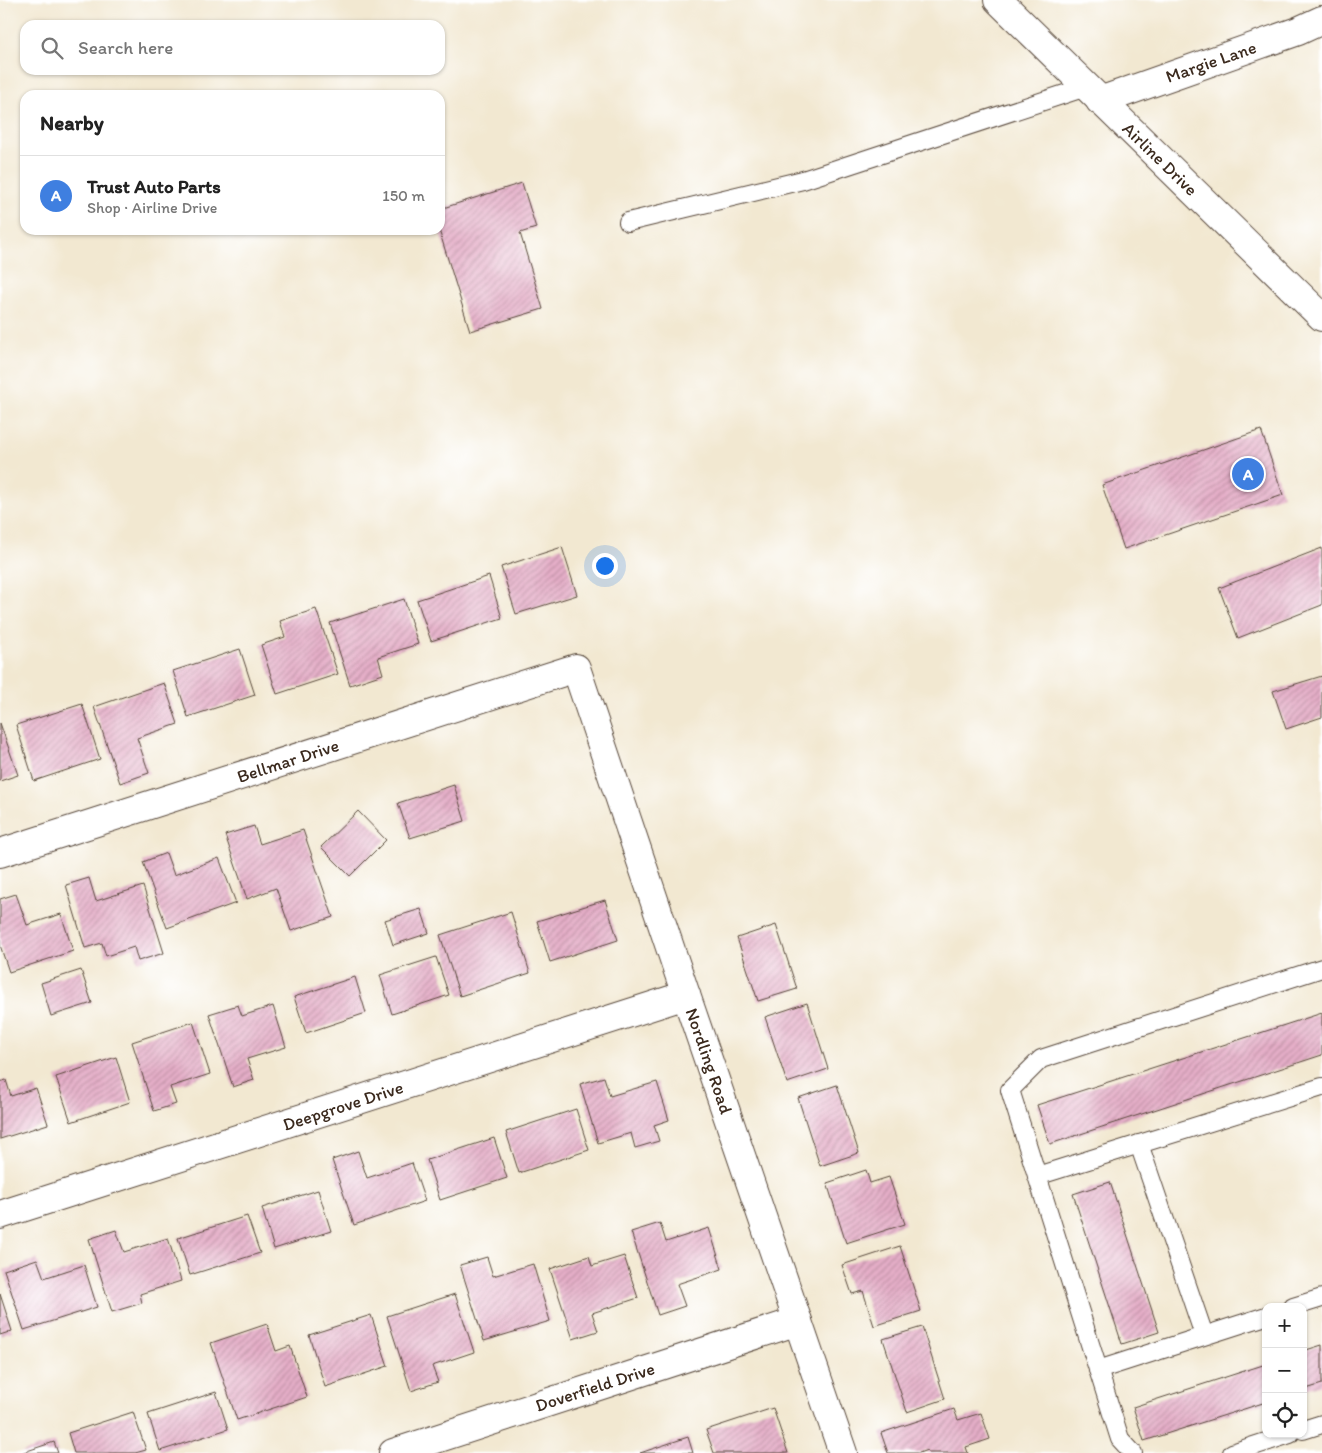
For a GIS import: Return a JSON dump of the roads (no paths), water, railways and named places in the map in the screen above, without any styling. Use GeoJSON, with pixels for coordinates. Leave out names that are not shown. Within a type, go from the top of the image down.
{"type":"FeatureCollection","features":[{"type":"Feature","properties":{"kind":"street","name":"Airline Drive"},"geometry":{"type":"LineString","coordinates":[[998,0],[1322,317]]}},
{"type":"Feature","properties":{"kind":"street","name":"Margie Lane"},"geometry":{"type":"LineString","coordinates":[[1093,94],[1298,31],[1322,20]]}},
{"type":"Feature","properties":{"kind":"street","name":"Bellmar Drive"},"geometry":{"type":"LineString","coordinates":[[0,853],[576,668]]}},
{"type":"Feature","properties":{"kind":"street","name":"Nordling Road"},"geometry":{"type":"LineString","coordinates":[[576,668],[843,1453]]}},
{"type":"Feature","properties":{"kind":"street","name":"Deepgrove Drive"},"geometry":{"type":"LineString","coordinates":[[0,1215],[686,996]]}},
{"type":"Feature","properties":{"kind":"street","name":"Doverfield Drive"},"geometry":{"type":"LineString","coordinates":[[393,1453],[798,1321]]}},
{"type":"Feature","properties":{"kind":"lane"},"geometry":{"type":"LineString","coordinates":[[628,222],[804,180],[1093,94]]}},
{"type":"Feature","properties":{"kind":"lane"},"geometry":{"type":"LineString","coordinates":[[1133,1453],[1120,1439],[1010,1090],[1040,1059],[1322,968]]}},
{"type":"Feature","properties":{"kind":"lane"},"geometry":{"type":"LineString","coordinates":[[1037,1176],[1322,1086]]}},
{"type":"Feature","properties":{"kind":"lane"},"geometry":{"type":"LineString","coordinates":[[1139,1144],[1204,1336]]}},
{"type":"Feature","properties":{"kind":"lane"},"geometry":{"type":"LineString","coordinates":[[1306,1303],[1322,1298]]}},
{"type":"Feature","properties":{"kind":"lane"},"geometry":{"type":"LineString","coordinates":[[1098,1370],[1262,1317]]}},
{"type":"Feature","properties":{"kind":"lane"},"geometry":{"type":"LineString","coordinates":[[1307,1429],[1322,1424]]}},
{"type":"Feature","properties":{"kind":"lane"},"geometry":{"type":"LineString","coordinates":[[1232,1453],[1278,1438]]}},
{"type":"Feature","properties":{"kind":"place","name":"Trust Auto Parts"},"geometry":{"type":"Point","coordinates":[1248,474]}}]}
